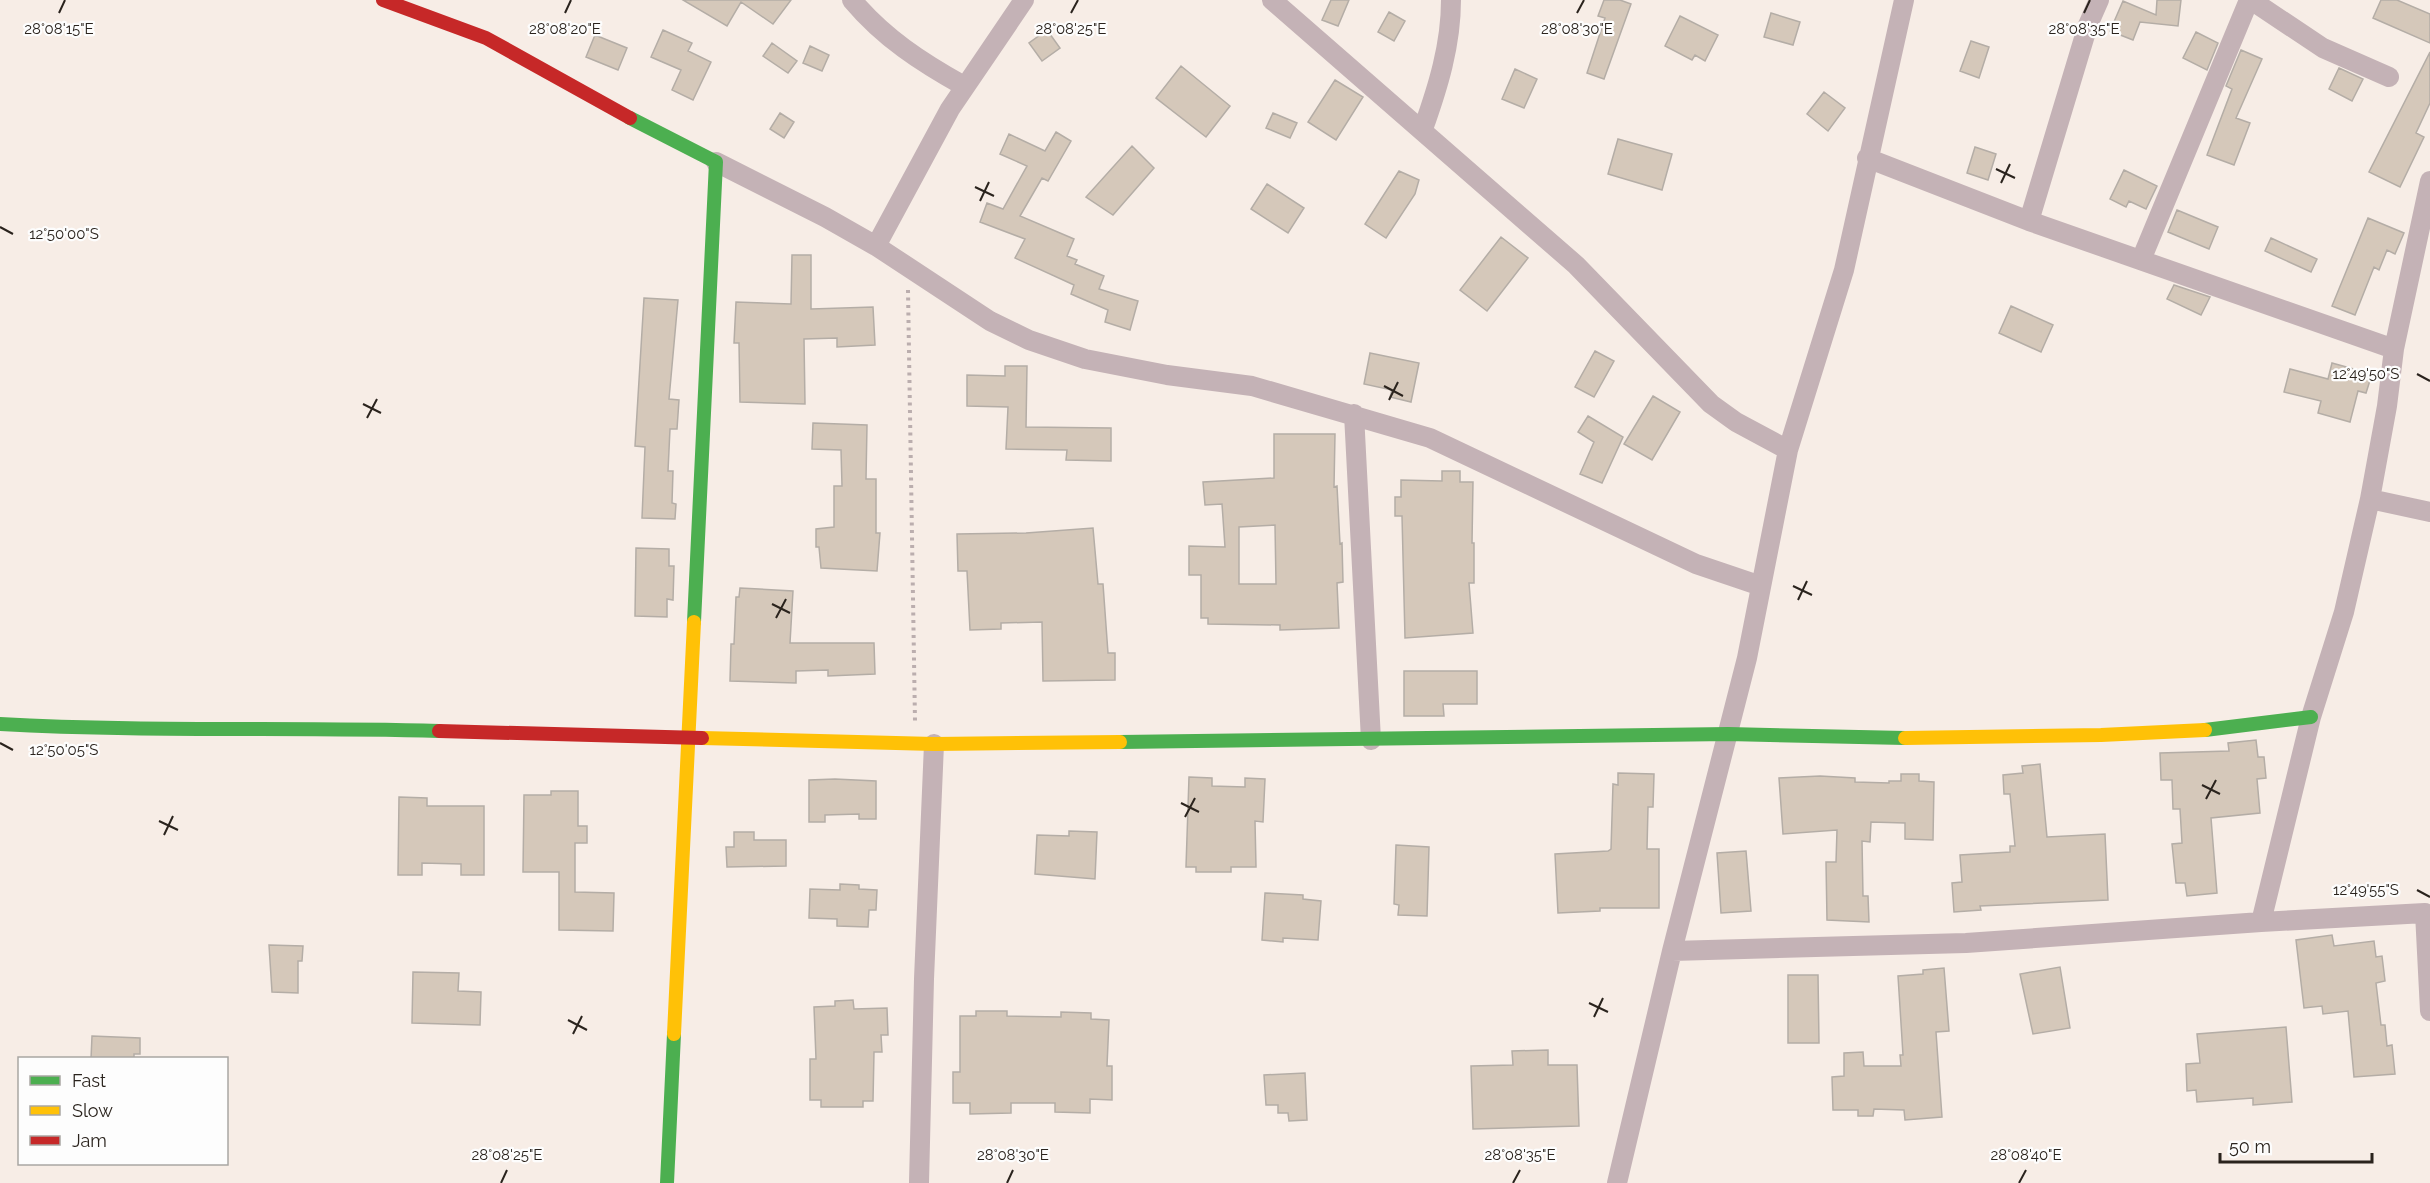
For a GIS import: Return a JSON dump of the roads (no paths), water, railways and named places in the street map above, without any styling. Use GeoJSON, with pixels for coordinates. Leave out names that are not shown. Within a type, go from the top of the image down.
{"type":"FeatureCollection","features":[{"type":"Feature","properties":{"kind":"street"},"geometry":{"type":"LineString","coordinates":[[383,0],[410,4],[486,38],[576,90],[825,217],[876,246],[907,269],[990,321],[1029,340],[1085,359],[1167,375],[1252,386],[1430,438],[1696,564],[1761,586]]}},
{"type":"Feature","properties":{"kind":"street"},"geometry":{"type":"LineString","coordinates":[[852,0],[870,21],[913,57],[964,86]]}},
{"type":"Feature","properties":{"kind":"street"},"geometry":{"type":"LineString","coordinates":[[876,246],[964,86],[1024,0]]}},
{"type":"Feature","properties":{"kind":"street"},"geometry":{"type":"LineString","coordinates":[[1272,0],[1423,129],[1576,265],[1711,404],[1736,422],[1788,450]]}},
{"type":"Feature","properties":{"kind":"street"},"geometry":{"type":"LineString","coordinates":[[1423,129],[1438,86],[1446,50],[1451,0]]}},
{"type":"Feature","properties":{"kind":"street"},"geometry":{"type":"LineString","coordinates":[[1617,1183],[1672,951],[1728,734],[1788,450],[1844,270],[1904,0]]}},
{"type":"Feature","properties":{"kind":"street"},"geometry":{"type":"LineString","coordinates":[[2029,221],[2088,25],[2099,0]]}},
{"type":"Feature","properties":{"kind":"street"},"geometry":{"type":"LineString","coordinates":[[2141,260],[2250,0],[2323,48],[2389,76]]}},
{"type":"Feature","properties":{"kind":"street"},"geometry":{"type":"LineString","coordinates":[[1868,158],[2029,221],[2394,349]]}},
{"type":"Feature","properties":{"kind":"street"},"geometry":{"type":"LineString","coordinates":[[667,1183],[716,162]]}},
{"type":"Feature","properties":{"kind":"street"},"geometry":{"type":"LineString","coordinates":[[2261,922],[2311,717],[2344,612],[2370,499],[2387,406],[2394,349],[2430,181]]}},
{"type":"Feature","properties":{"kind":"street"},"geometry":{"type":"LineString","coordinates":[[1354,414],[1371,740]]}},
{"type":"Feature","properties":{"kind":"street"},"geometry":{"type":"LineString","coordinates":[[2370,499],[2430,512]]}},
{"type":"Feature","properties":{"kind":"street"},"geometry":{"type":"LineString","coordinates":[[0,724],[92,729],[328,728],[689,740],[925,744],[1728,734],[1917,738],[2102,735],[2201,730],[2311,717]]}},
{"type":"Feature","properties":{"kind":"street"},"geometry":{"type":"LineString","coordinates":[[919,1183],[924,979],[925,744]]}},
{"type":"Feature","properties":{"kind":"street"},"geometry":{"type":"LineString","coordinates":[[1672,951],[1966,944],[2261,922],[2427,913],[2430,1011]]}}]}
